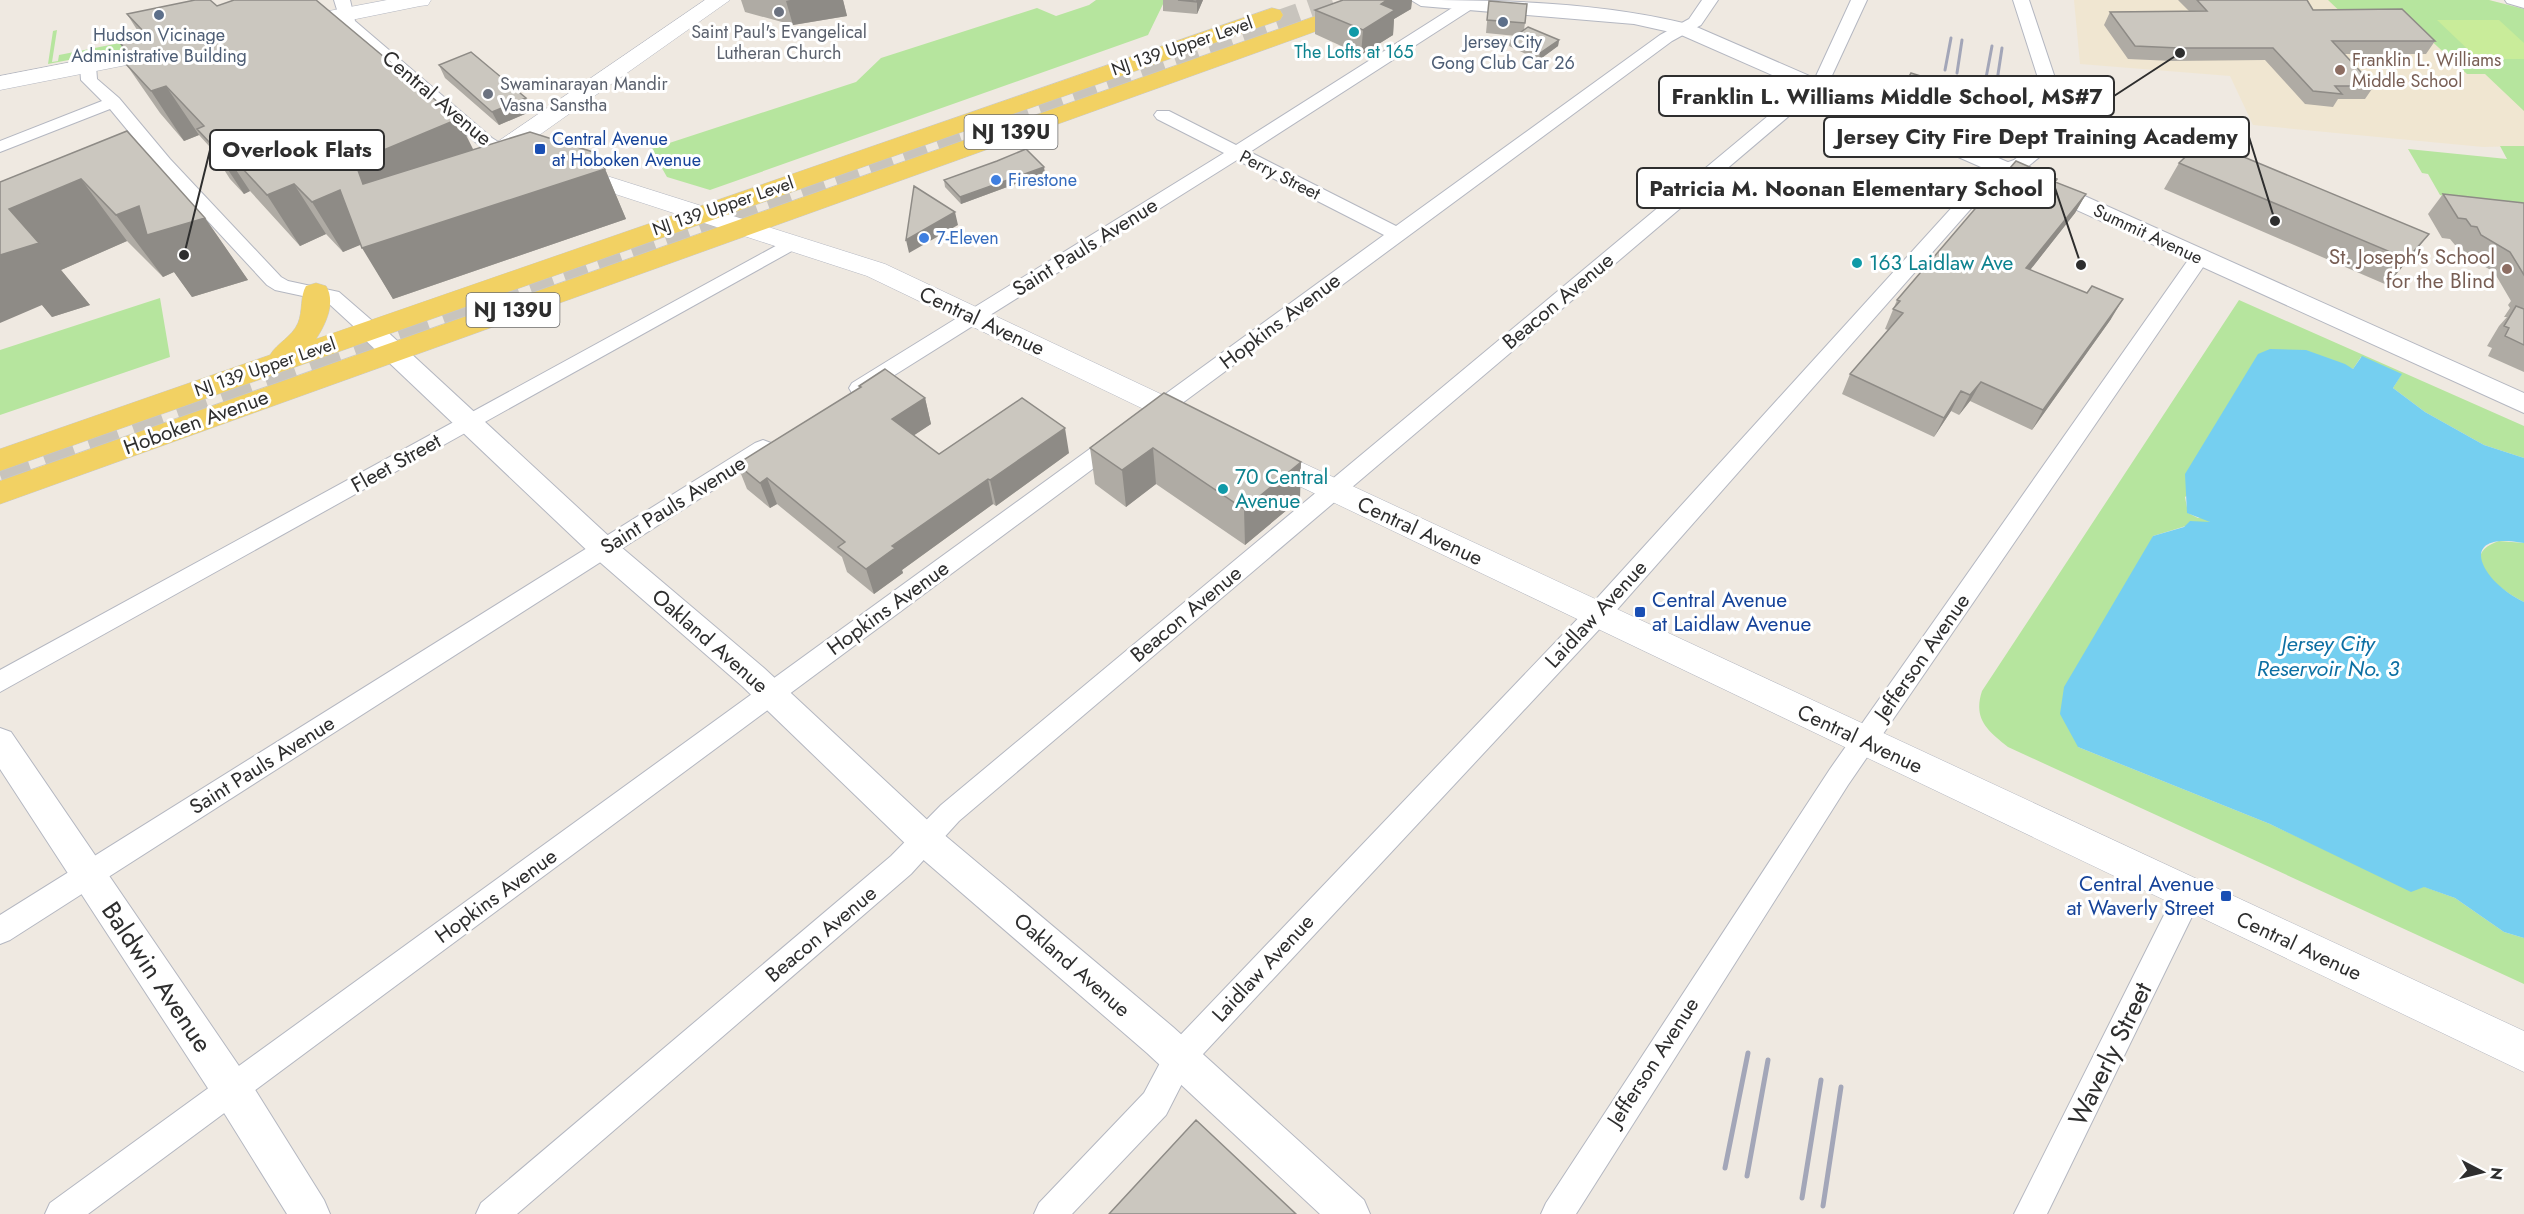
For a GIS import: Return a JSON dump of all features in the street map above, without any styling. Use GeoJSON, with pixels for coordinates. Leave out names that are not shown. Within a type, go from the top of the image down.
{"type":"FeatureCollection","features":[{"type":"Feature","properties":{"kind":"main road"},"geometry":{"type":"LineString","coordinates":[[277,28],[344,7],[420,0]]}},
{"type":"Feature","properties":{"kind":"main road"},"geometry":{"type":"LineString","coordinates":[[502,150],[719,0]]}},
{"type":"Feature","properties":{"kind":"main road","name":"NJ 139 Upper Level"},"geometry":{"type":"LineString","coordinates":[[393,352],[1381,0]]}},
{"type":"Feature","properties":{"kind":"main road","name":"NJ 139 Upper Level"},"geometry":{"type":"LineString","coordinates":[[133,413],[1289,9]]}},
{"type":"Feature","properties":{"kind":"main road"},"geometry":{"type":"LineString","coordinates":[[0,83],[197,44]]}},
{"type":"Feature","properties":{"kind":"main road","name":"Central Avenue"},"geometry":{"type":"LineString","coordinates":[[502,150],[876,270],[1333,490],[2524,1052]]}},
{"type":"Feature","properties":{"kind":"main road"},"geometry":{"type":"LineString","coordinates":[[276,363],[309,332],[317,311],[316,292]]}},
{"type":"Feature","properties":{"kind":"main road","name":"Hoboken Avenue"},"geometry":{"type":"LineString","coordinates":[[0,493],[393,352]]}},
{"type":"Feature","properties":{"kind":"main road","name":"Hoboken Avenue"},"geometry":{"type":"LineString","coordinates":[[0,460],[133,413]]}},
{"type":"Feature","properties":{"kind":"street","name":"Summit Avenue"},"geometry":{"type":"LineString","coordinates":[[1421,0],[1634,18],[1685,29],[2004,169],[2524,404]]}},
{"type":"Feature","properties":{"kind":"street","name":"Hopkins Avenue"},"geometry":{"type":"LineString","coordinates":[[61,1214],[233,1091],[1397,234],[1666,38],[1685,29],[1700,16],[1710,0]]}},
{"type":"Feature","properties":{"kind":"street","name":"Beacon Avenue"},"geometry":{"type":"LineString","coordinates":[[492,1214],[901,865],[950,813],[1823,78],[1859,0]]}},
{"type":"Feature","properties":{"kind":"street","name":"Laidlaw Avenue"},"geometry":{"type":"LineString","coordinates":[[1050,1214],[1155,1104],[1179,1058],[1598,614],[1992,174],[2020,164],[2063,129],[2021,0]]}},
{"type":"Feature","properties":{"kind":"street"},"geometry":{"type":"LineString","coordinates":[[2512,0],[2524,3]]}},
{"type":"Feature","properties":{"kind":"street","name":"Saint Pauls Avenue"},"geometry":{"type":"LineString","coordinates":[[846,397],[1469,4]]}},
{"type":"Feature","properties":{"kind":"street","name":"Central Avenue"},"geometry":{"type":"LineString","coordinates":[[344,7],[348,23],[486,142],[502,150]]}},
{"type":"Feature","properties":{"kind":"street","name":"Oakland Avenue"},"geometry":{"type":"LineString","coordinates":[[88,66],[89,80],[112,102],[172,182],[274,282],[337,299],[604,549],[770,694],[924,839],[1179,1058],[1350,1214]]}},
{"type":"Feature","properties":{"kind":"street"},"geometry":{"type":"LineString","coordinates":[[0,147],[112,102]]}},
{"type":"Feature","properties":{"kind":"street","name":"Perry Street"},"geometry":{"type":"LineString","coordinates":[[1163,115],[1397,234]]}},
{"type":"Feature","properties":{"kind":"street","name":"Fleet Street"},"geometry":{"type":"LineString","coordinates":[[0,682],[792,243]]}},
{"type":"Feature","properties":{"kind":"street","name":"Jefferson Avenue"},"geometry":{"type":"LineString","coordinates":[[1557,1214],[1660,1051],[1864,741],[2200,257]]}},
{"type":"Feature","properties":{"kind":"street","name":"Saint Pauls Avenue"},"geometry":{"type":"LineString","coordinates":[[0,931],[786,434]]}},
{"type":"Feature","properties":{"kind":"street","name":"Baldwin Avenue"},"geometry":{"type":"LineString","coordinates":[[0,742],[233,1091],[310,1214]]}},
{"type":"Feature","properties":{"kind":"street","name":"Waverly Street"},"geometry":{"type":"LineString","coordinates":[[2030,1214],[2189,894]]}},
{"type":"Feature","properties":{"kind":"shaded area","name":"Franklin L. Williams Middle School"},"geometry":{"type":"Polygon","coordinates":[[[2074,0],[2489,0],[2524,9],[2524,146],[2483,147],[2253,125],[2230,76],[2080,64],[2074,0]]]}},
{"type":"Feature","properties":{"kind":"green space"},"geometry":{"type":"Polygon","coordinates":[[[1096,0],[1165,0],[1148,35],[710,190],[667,177],[651,149],[856,82],[881,58],[1037,8],[1056,16],[1089,5],[1096,0]]]}},
{"type":"Feature","properties":{"kind":"green space"},"geometry":{"type":"Polygon","coordinates":[[[2328,0],[2489,0],[2524,9],[2524,111],[2485,74],[2467,74],[2424,34],[2351,22],[2328,0]]]}},
{"type":"Feature","properties":{"kind":"green space"},"geometry":{"type":"Polygon","coordinates":[[[2437,20],[2499,20],[2524,43],[2524,59],[2478,59],[2437,20]]]}},
{"type":"Feature","properties":{"kind":"green space"},"geometry":{"type":"Polygon","coordinates":[[[57,30],[52,62],[58,61],[59,55],[125,42],[125,49],[48,64],[53,31],[57,30]]]}},
{"type":"Feature","properties":{"kind":"green space"},"geometry":{"type":"Polygon","coordinates":[[[2500,146],[2524,146],[2524,220],[2440,195],[2428,174],[2422,173],[2408,149],[2507,159],[2500,146]]]}},
{"type":"Feature","properties":{"kind":"green space"},"geometry":{"type":"Polygon","coordinates":[[[160,298],[170,357],[0,415],[0,350],[160,298]]]}},
{"type":"Feature","properties":{"kind":"green space"},"geometry":{"type":"Polygon","coordinates":[[[2239,300],[2524,426],[2524,458],[2484,445],[2425,412],[2393,388],[2401,375],[2361,357],[2353,369],[2348,367],[2185,497],[2188,513],[2198,518],[2207,518],[2209,524],[2199,522],[2153,536],[2078,747],[2270,824],[2334,854],[2455,898],[2504,932],[2524,938],[2524,984],[2008,747],[1988,729],[1981,717],[1979,709],[1982,691],[2239,300]]]}},
{"type":"Feature","properties":{"kind":"green space"},"geometry":{"type":"Polygon","coordinates":[[[2499,541],[2524,543],[2524,602],[2495,582],[2481,564],[2481,555],[2486,548],[2499,541]]]}},
{"type":"Feature","properties":{"kind":"water","name":"Jersey City Reservoir No. 3"},"geometry":{"type":"Polygon","coordinates":[[[2270,349],[2306,350],[2353,369],[2362,356],[2402,374],[2393,388],[2425,412],[2484,445],[2524,458],[2524,543],[2502,541],[2488,544],[2482,551],[2482,560],[2496,583],[2524,602],[2524,938],[2504,932],[2455,898],[2424,887],[2411,892],[2270,824],[2078,747],[2060,714],[2064,687],[2153,536],[2184,527],[2190,521],[2210,522],[2187,513],[2185,474],[2258,354],[2270,349]]]}},
{"type":"Feature","properties":{"kind":"building"},"geometry":{"type":"Polygon","coordinates":[[[195,0],[210,0],[217,6],[234,0],[316,0],[458,119],[355,162],[363,184],[530,132],[593,152],[605,169],[362,248],[340,190],[312,202],[294,184],[267,195],[217,141],[211,144],[197,129],[204,126],[166,86],[151,91],[126,64],[134,61],[118,40],[143,31],[127,14],[195,0]]]}},
{"type":"Feature","properties":{"kind":"building"},"geometry":{"type":"Polygon","coordinates":[[[1343,0],[1387,0],[1381,4],[1395,10],[1363,30],[1315,10],[1343,0]]]}},
{"type":"Feature","properties":{"kind":"building"},"geometry":{"type":"Polygon","coordinates":[[[2197,0],[2307,0],[2313,10],[2402,9],[2435,41],[2332,41],[2374,86],[2335,86],[2342,94],[2313,91],[2273,48],[2135,46],[2110,12],[2207,11],[2197,0]]]}},
{"type":"Feature","properties":{"kind":"building"},"geometry":{"type":"Polygon","coordinates":[[[1489,1],[1527,4],[1525,23],[1487,20],[1489,1]]]}},
{"type":"Feature","properties":{"kind":"building"},"geometry":{"type":"Polygon","coordinates":[[[1528,27],[1559,40],[1540,53],[1510,40],[1528,27]]]}},
{"type":"Feature","properties":{"kind":"building","name":"Swaminarayan Mandir Vasna Sanstha"},"geometry":{"type":"Polygon","coordinates":[[[471,52],[526,98],[492,112],[439,65],[471,52]]]}},
{"type":"Feature","properties":{"kind":"building"},"geometry":{"type":"Polygon","coordinates":[[[1911,73],[1930,79],[1923,97],[1903,88],[1911,73]]]}},
{"type":"Feature","properties":{"kind":"building"},"geometry":{"type":"Polygon","coordinates":[[[127,131],[205,218],[147,235],[139,206],[116,215],[81,179],[9,209],[39,243],[0,255],[0,182],[127,131]]]}},
{"type":"Feature","properties":{"kind":"building"},"geometry":{"type":"Polygon","coordinates":[[[2203,140],[2429,234],[2407,259],[2179,163],[2203,140]]]}},
{"type":"Feature","properties":{"kind":"building","name":"Firestone"},"geometry":{"type":"Polygon","coordinates":[[[1026,149],[1044,167],[960,197],[944,180],[997,161],[1026,149]]]}},
{"type":"Feature","properties":{"kind":"building"},"geometry":{"type":"Polygon","coordinates":[[[2016,161],[2057,179],[2055,182],[2086,194],[2026,268],[2087,293],[2092,286],[2123,299],[2043,410],[1981,382],[1970,395],[1961,391],[1944,418],[1850,374],[1903,313],[1893,309],[1900,301],[1897,300],[2016,161]]]}},
{"type":"Feature","properties":{"kind":"building"},"geometry":{"type":"Polygon","coordinates":[[[914,186],[955,212],[906,240],[914,186]]]}},
{"type":"Feature","properties":{"kind":"building"},"geometry":{"type":"Polygon","coordinates":[[[2443,194],[2524,203],[2524,275],[2510,252],[2481,235],[2477,227],[2471,226],[2466,219],[2458,218],[2443,194]]]}},
{"type":"Feature","properties":{"kind":"building"},"geometry":{"type":"Polygon","coordinates":[[[2516,306],[2524,309],[2524,345],[2505,336],[2509,328],[2504,326],[2516,306]]]}},
{"type":"Feature","properties":{"kind":"building"},"geometry":{"type":"Polygon","coordinates":[[[885,369],[925,398],[892,419],[939,454],[1022,398],[1065,428],[892,546],[895,548],[866,569],[838,547],[845,542],[767,478],[760,483],[737,464],[861,387],[859,386],[885,369]]]}},
{"type":"Feature","properties":{"kind":"building"},"geometry":{"type":"Polygon","coordinates":[[[1164,393],[1301,462],[1244,509],[1153,448],[1122,470],[1090,448],[1164,393]]]}},
{"type":"Feature","properties":{"kind":"building"},"geometry":{"type":"Polygon","coordinates":[[[1196,1120],[1296,1214],[1109,1214],[1196,1120]]]}},
{"type":"Feature","properties":{"kind":"tunnel"},"geometry":{"type":"LineString","coordinates":[[462,311],[1342,0]]}},
{"type":"Feature","properties":{"kind":"tunnel"},"geometry":{"type":"LineString","coordinates":[[0,475],[466,310]]}},
{"type":"Feature","properties":{"kind":"railway"},"geometry":{"type":"LineString","coordinates":[[1945,70],[1951,38]]}},
{"type":"Feature","properties":{"kind":"railway"},"geometry":{"type":"LineString","coordinates":[[1957,73],[1962,40]]}},
{"type":"Feature","properties":{"kind":"railway"},"geometry":{"type":"LineString","coordinates":[[1986,78],[1992,46]]}},
{"type":"Feature","properties":{"kind":"railway"},"geometry":{"type":"LineString","coordinates":[[1997,81],[2002,48]]}},
{"type":"Feature","properties":{"kind":"railway"},"geometry":{"type":"LineString","coordinates":[[1725,1168],[1748,1053]]}},
{"type":"Feature","properties":{"kind":"railway"},"geometry":{"type":"LineString","coordinates":[[1747,1176],[1768,1060]]}},
{"type":"Feature","properties":{"kind":"railway"},"geometry":{"type":"LineString","coordinates":[[1802,1198],[1821,1080]]}},
{"type":"Feature","properties":{"kind":"railway"},"geometry":{"type":"LineString","coordinates":[[1823,1206],[1841,1087]]}},
{"type":"Feature","properties":{"kind":"place","name":"Saint Paul's Evangelical Lutheran Church"},"geometry":{"type":"Point","coordinates":[779,12]}},
{"type":"Feature","properties":{"kind":"place","name":"Hudson Vicinage Administrative Building"},"geometry":{"type":"Point","coordinates":[159,15]}},
{"type":"Feature","properties":{"kind":"place","name":"Jersey City Gong Club Car 26"},"geometry":{"type":"Point","coordinates":[1503,22]}},
{"type":"Feature","properties":{"kind":"place","name":"The Lofts at 165"},"geometry":{"type":"Point","coordinates":[1354,32]}},
{"type":"Feature","properties":{"kind":"place","name":"Franklin L. Williams Middle School, MS#7"},"geometry":{"type":"Point","coordinates":[2180,53]}},
{"type":"Feature","properties":{"kind":"place","name":"Franklin L. Williams Middle School"},"geometry":{"type":"Point","coordinates":[2340,70]}},
{"type":"Feature","properties":{"kind":"place","name":"Swaminarayan Mandir Vasna Sanstha"},"geometry":{"type":"Point","coordinates":[488,94]}},
{"type":"Feature","properties":{"kind":"place","name":"Central Avenue at Hoboken Avenue"},"geometry":{"type":"Point","coordinates":[540,149]}},
{"type":"Feature","properties":{"kind":"place","name":"Firestone"},"geometry":{"type":"Point","coordinates":[996,180]}},
{"type":"Feature","properties":{"kind":"place","name":"Jersey City Fire Dept Training Academy"},"geometry":{"type":"Point","coordinates":[2275,221]}},
{"type":"Feature","properties":{"kind":"place","name":"7-Eleven"},"geometry":{"type":"Point","coordinates":[924,238]}},
{"type":"Feature","properties":{"kind":"place","name":"Overlook Flats"},"geometry":{"type":"Point","coordinates":[184,255]}},
{"type":"Feature","properties":{"kind":"place","name":"163 Laidlaw Ave"},"geometry":{"type":"Point","coordinates":[1857,263]}},
{"type":"Feature","properties":{"kind":"place","name":"Patricia M. Noonan Elementary School"},"geometry":{"type":"Point","coordinates":[2081,265]}},
{"type":"Feature","properties":{"kind":"place","name":"St. Joseph's School for the Blind"},"geometry":{"type":"Point","coordinates":[2507,269]}},
{"type":"Feature","properties":{"kind":"place","name":"70 Central Avenue"},"geometry":{"type":"Point","coordinates":[1223,489]}},
{"type":"Feature","properties":{"kind":"place","name":"Central Avenue at Laidlaw Avenue"},"geometry":{"type":"Point","coordinates":[1640,612]}},
{"type":"Feature","properties":{"kind":"place","name":"Central Avenue at Waverly Street"},"geometry":{"type":"Point","coordinates":[2226,896]}}]}
